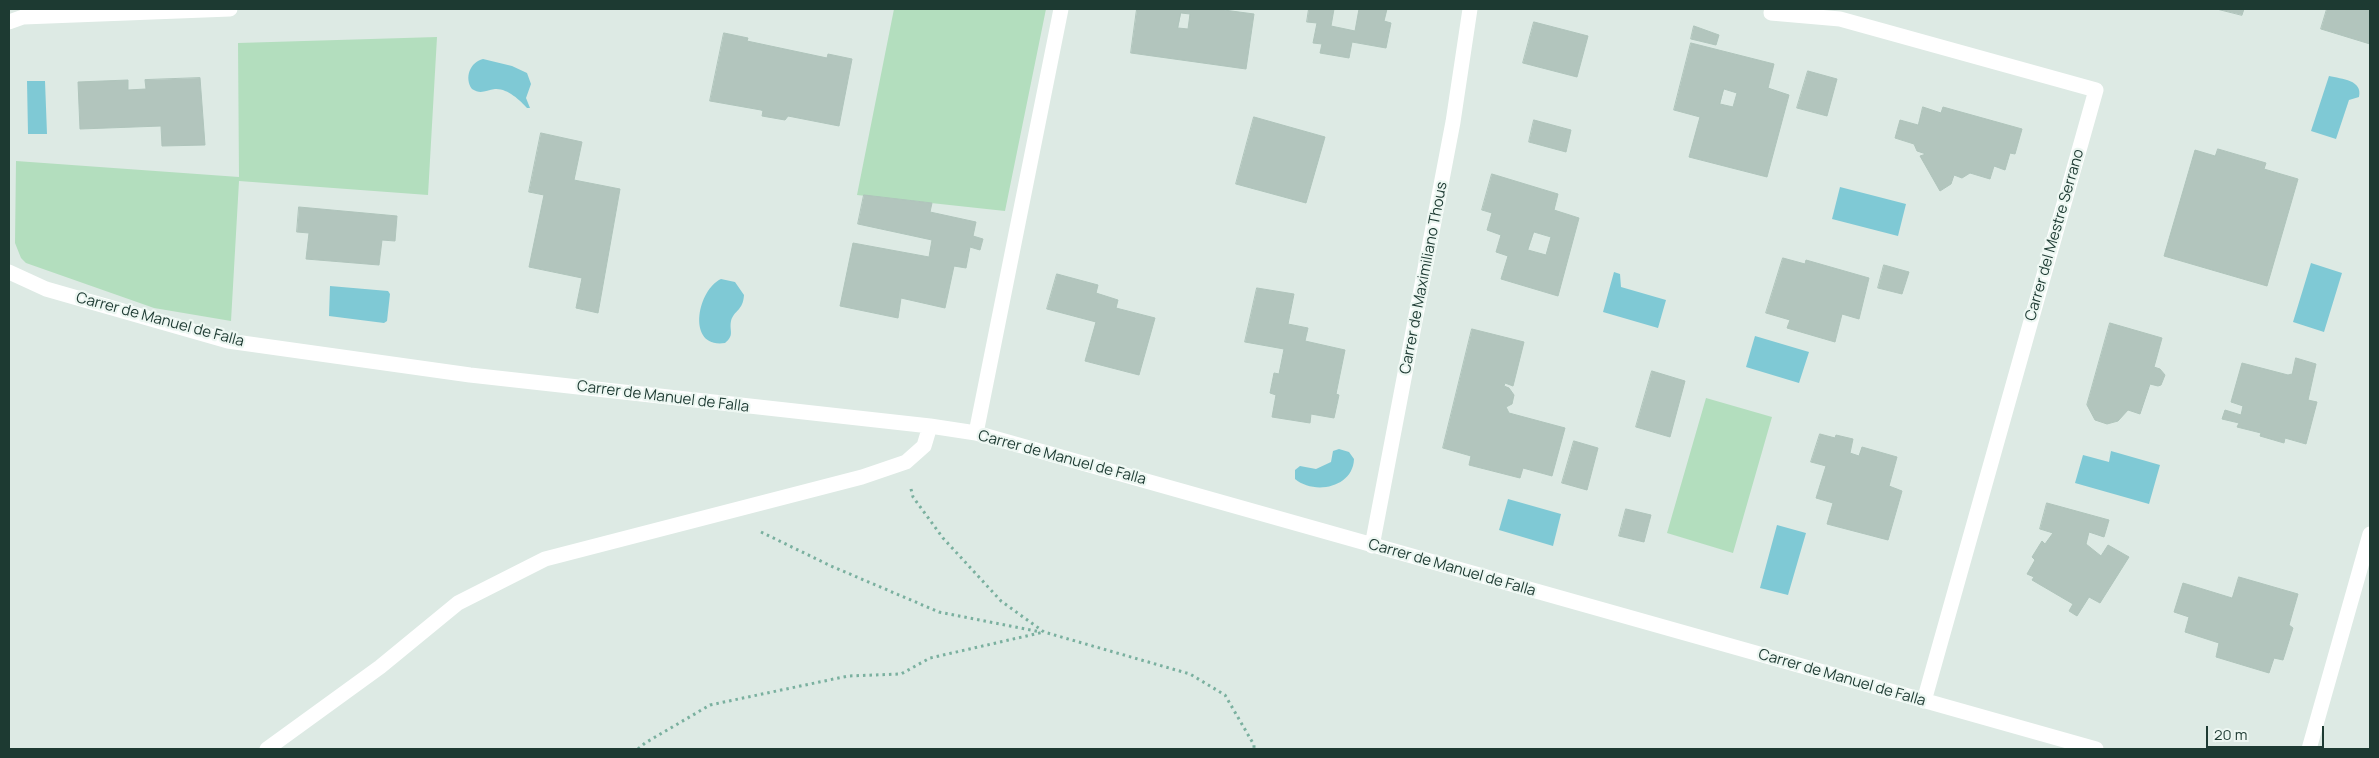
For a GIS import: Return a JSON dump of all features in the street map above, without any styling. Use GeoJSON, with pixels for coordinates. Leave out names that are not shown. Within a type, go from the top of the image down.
{"type":"FeatureCollection","features":[{"type":"Feature","properties":{"kind":"street"},"geometry":{"type":"LineString","coordinates":[[9,22],[24,17],[230,9]]}},
{"type":"Feature","properties":{"kind":"street"},"geometry":{"type":"LineString","coordinates":[[976,433],[1061,9]]}},
{"type":"Feature","properties":{"kind":"street","name":"Carrer de Maximiliano Thous"},"geometry":{"type":"LineString","coordinates":[[1372,546],[1451,132],[1470,9]]}},
{"type":"Feature","properties":{"kind":"street","name":"Carrer del Mestre Serrano"},"geometry":{"type":"LineString","coordinates":[[1771,13],[1840,19],[2096,90],[1924,701]]}},
{"type":"Feature","properties":{"kind":"street","name":"Carrer de Manuel de Falla"},"geometry":{"type":"LineString","coordinates":[[9,272],[46,289],[228,341],[470,375],[930,426],[976,433],[2096,749]]}},
{"type":"Feature","properties":{"kind":"street"},"geometry":{"type":"LineString","coordinates":[[267,749],[380,667],[458,603],[545,559],[720,512],[862,477],[906,462],[924,446],[930,426]]}},
{"type":"Feature","properties":{"kind":"street"},"geometry":{"type":"LineString","coordinates":[[2309,749],[2370,534]]}},
{"type":"Feature","properties":{"kind":"path"},"geometry":{"type":"LineString","coordinates":[[906,462],[913,497],[943,538],[1001,601],[1044,632]]}},
{"type":"Feature","properties":{"kind":"path"},"geometry":{"type":"LineString","coordinates":[[720,512],[831,566],[939,612],[1044,632],[1190,674],[1225,695],[1254,745],[1254,749]]}},
{"type":"Feature","properties":{"kind":"path"},"geometry":{"type":"LineString","coordinates":[[638,749],[710,705],[848,676],[901,674],[930,658],[1044,632]]}},
{"type":"Feature","properties":{"kind":"green space"},"geometry":{"type":"Polygon","coordinates":[[[894,9],[1046,9],[1005,211],[857,195],[894,9]]]}},
{"type":"Feature","properties":{"kind":"green space"},"geometry":{"type":"Polygon","coordinates":[[[437,37],[428,195],[239,181],[231,321],[154,308],[26,263],[21,258],[15,243],[16,161],[239,177],[238,43],[437,37]]]}},
{"type":"Feature","properties":{"kind":"green space"},"geometry":{"type":"Polygon","coordinates":[[[1706,398],[1772,417],[1733,553],[1667,533],[1706,398]]]}},
{"type":"Feature","properties":{"kind":"water"},"geometry":{"type":"Polygon","coordinates":[[[483,59],[512,66],[527,73],[531,84],[526,98],[530,108],[527,108],[517,98],[504,90],[495,89],[481,92],[472,89],[469,80],[470,71],[475,63],[483,59]]]}},
{"type":"Feature","properties":{"kind":"water"},"geometry":{"type":"Polygon","coordinates":[[[2329,76],[2350,81],[2358,87],[2359,91],[2359,97],[2349,100],[2336,139],[2311,131],[2329,76]]]}},
{"type":"Feature","properties":{"kind":"water"},"geometry":{"type":"Polygon","coordinates":[[[27,81],[45,81],[47,134],[28,134],[27,81]]]}},
{"type":"Feature","properties":{"kind":"water"},"geometry":{"type":"Polygon","coordinates":[[[1840,187],[1906,204],[1898,236],[1832,219],[1840,187]]]}},
{"type":"Feature","properties":{"kind":"water"},"geometry":{"type":"Polygon","coordinates":[[[2311,263],[2342,273],[2324,332],[2293,322],[2311,263]]]}},
{"type":"Feature","properties":{"kind":"water"},"geometry":{"type":"Polygon","coordinates":[[[1614,272],[1620,274],[1621,287],[1666,300],[1658,328],[1603,312],[1614,272]]]}},
{"type":"Feature","properties":{"kind":"water"},"geometry":{"type":"Polygon","coordinates":[[[721,279],[735,282],[744,295],[742,304],[732,317],[731,335],[725,343],[713,342],[705,337],[700,328],[699,317],[706,294],[721,279]]]}},
{"type":"Feature","properties":{"kind":"water"},"geometry":{"type":"Polygon","coordinates":[[[330,286],[388,291],[390,294],[387,321],[384,323],[329,316],[330,286]]]}},
{"type":"Feature","properties":{"kind":"water"},"geometry":{"type":"Polygon","coordinates":[[[1755,336],[1809,352],[1799,383],[1746,367],[1755,336]]]}},
{"type":"Feature","properties":{"kind":"water"},"geometry":{"type":"Polygon","coordinates":[[[1339,449],[1349,452],[1354,459],[1352,469],[1347,477],[1340,482],[1331,486],[1312,487],[1295,479],[1295,470],[1300,466],[1316,469],[1331,462],[1333,451],[1339,449]]]}},
{"type":"Feature","properties":{"kind":"water"},"geometry":{"type":"Polygon","coordinates":[[[2111,451],[2160,465],[2149,504],[2075,483],[2083,455],[2109,462],[2111,451]]]}},
{"type":"Feature","properties":{"kind":"water"},"geometry":{"type":"Polygon","coordinates":[[[1508,499],[1561,514],[1553,546],[1499,530],[1508,499]]]}},
{"type":"Feature","properties":{"kind":"water"},"geometry":{"type":"Polygon","coordinates":[[[1777,525],[1806,533],[1788,595],[1760,588],[1777,525]]]}},
{"type":"Feature","properties":{"kind":"building"},"geometry":{"type":"Polygon","coordinates":[[[1137,9],[1224,9],[1254,14],[1246,69],[1131,53],[1137,9]],[[1181,13],[1178,28],[1188,29],[1190,14],[1181,13]]]}},
{"type":"Feature","properties":{"kind":"building"},"geometry":{"type":"Polygon","coordinates":[[[1309,9],[1334,9],[1331,26],[1355,31],[1359,9],[1387,9],[1384,21],[1391,23],[1386,48],[1352,42],[1349,58],[1320,53],[1322,44],[1313,43],[1317,23],[1307,22],[1309,9]]]}},
{"type":"Feature","properties":{"kind":"building"},"geometry":{"type":"Polygon","coordinates":[[[2217,9],[2244,9],[2242,15],[2217,9]]]}},
{"type":"Feature","properties":{"kind":"building"},"geometry":{"type":"Polygon","coordinates":[[[2327,9],[2370,9],[2370,44],[2321,29],[2327,9]]]}},
{"type":"Feature","properties":{"kind":"building"},"geometry":{"type":"Polygon","coordinates":[[[1534,22],[1588,36],[1577,77],[1523,63],[1534,22]]]}},
{"type":"Feature","properties":{"kind":"building"},"geometry":{"type":"Polygon","coordinates":[[[1694,26],[1719,35],[1716,45],[1691,39],[1694,26]]]}},
{"type":"Feature","properties":{"kind":"building"},"geometry":{"type":"Polygon","coordinates":[[[724,33],[748,38],[747,41],[827,58],[828,54],[852,59],[839,126],[788,116],[785,120],[762,116],[763,111],[761,110],[710,101],[724,33]]]}},
{"type":"Feature","properties":{"kind":"building"},"geometry":{"type":"Polygon","coordinates":[[[1691,43],[1774,64],[1768,88],[1789,95],[1767,177],[1689,157],[1700,117],[1674,110],[1691,43]],[[1724,89],[1720,104],[1733,107],[1737,93],[1724,89]]]}},
{"type":"Feature","properties":{"kind":"building"},"geometry":{"type":"Polygon","coordinates":[[[1808,71],[1837,79],[1827,116],[1797,108],[1808,71]]]}},
{"type":"Feature","properties":{"kind":"building"},"geometry":{"type":"Polygon","coordinates":[[[200,78],[205,145],[162,146],[161,126],[80,129],[78,82],[128,80],[128,90],[146,89],[145,80],[200,78]]]}},
{"type":"Feature","properties":{"kind":"building"},"geometry":{"type":"Polygon","coordinates":[[[1923,107],[1941,113],[1943,107],[2022,129],[2015,154],[2010,153],[2005,170],[1994,166],[1990,179],[1970,173],[1962,178],[1954,175],[1951,184],[1940,191],[1920,156],[1926,154],[1917,151],[1914,144],[1895,138],[1900,120],[1918,125],[1923,107]]]}},
{"type":"Feature","properties":{"kind":"building"},"geometry":{"type":"Polygon","coordinates":[[[1254,117],[1325,137],[1306,203],[1236,184],[1254,117]]]}},
{"type":"Feature","properties":{"kind":"building"},"geometry":{"type":"Polygon","coordinates":[[[1534,120],[1571,130],[1566,152],[1529,142],[1534,120]]]}},
{"type":"Feature","properties":{"kind":"building"},"geometry":{"type":"Polygon","coordinates":[[[541,133],[582,142],[574,180],[620,189],[598,313],[576,308],[582,278],[529,267],[544,195],[529,192],[541,133]]]}},
{"type":"Feature","properties":{"kind":"building"},"geometry":{"type":"Polygon","coordinates":[[[2218,149],[2266,163],[2264,169],[2298,179],[2267,286],[2164,256],[2195,150],[2215,156],[2218,149]]]}},
{"type":"Feature","properties":{"kind":"building"},"geometry":{"type":"Polygon","coordinates":[[[1492,174],[1558,194],[1554,210],[1579,218],[1558,296],[1501,279],[1508,256],[1496,252],[1501,235],[1487,230],[1492,213],[1482,210],[1492,174]],[[1534,232],[1528,250],[1546,255],[1551,237],[1534,232]]]}},
{"type":"Feature","properties":{"kind":"building"},"geometry":{"type":"Polygon","coordinates":[[[864,195],[932,203],[930,212],[976,222],[973,236],[983,239],[980,250],[970,247],[966,268],[954,266],[945,308],[901,298],[898,318],[840,306],[853,243],[929,257],[932,240],[858,224],[864,195]]]}},
{"type":"Feature","properties":{"kind":"building"},"geometry":{"type":"Polygon","coordinates":[[[299,207],[397,216],[395,241],[382,240],[379,265],[306,259],[309,233],[297,232],[299,207]]]}},
{"type":"Feature","properties":{"kind":"building"},"geometry":{"type":"Polygon","coordinates":[[[1783,258],[1805,264],[1806,260],[1869,278],[1859,319],[1842,314],[1835,342],[1787,328],[1790,320],[1766,313],[1783,258]]]}},
{"type":"Feature","properties":{"kind":"building"},"geometry":{"type":"Polygon","coordinates":[[[1884,265],[1909,272],[1902,294],[1878,288],[1884,265]]]}},
{"type":"Feature","properties":{"kind":"building"},"geometry":{"type":"Polygon","coordinates":[[[1057,274],[1098,285],[1096,293],[1118,300],[1116,308],[1155,318],[1139,375],[1085,361],[1096,322],[1047,309],[1057,274]]]}},
{"type":"Feature","properties":{"kind":"building"},"geometry":{"type":"Polygon","coordinates":[[[1257,288],[1294,294],[1288,324],[1308,328],[1305,341],[1345,350],[1336,394],[1339,395],[1334,418],[1311,414],[1310,423],[1272,417],[1276,395],[1270,393],[1274,373],[1279,374],[1284,349],[1245,342],[1257,288]]]}},
{"type":"Feature","properties":{"kind":"building"},"geometry":{"type":"Polygon","coordinates":[[[2110,323],[2162,338],[2154,367],[2160,369],[2165,375],[2161,385],[2150,384],[2140,414],[2128,410],[2118,421],[2107,424],[2095,420],[2087,405],[2110,323]]]}},
{"type":"Feature","properties":{"kind":"building"},"geometry":{"type":"Polygon","coordinates":[[[1472,329],[1524,342],[1513,386],[1505,383],[1504,386],[1509,388],[1514,395],[1512,404],[1506,407],[1509,413],[1565,428],[1552,476],[1523,468],[1520,478],[1469,465],[1471,456],[1443,448],[1472,329]]]}},
{"type":"Feature","properties":{"kind":"building"},"geometry":{"type":"Polygon","coordinates":[[[2296,358],[2316,364],[2308,400],[2317,402],[2306,444],[2285,438],[2284,443],[2260,436],[2261,433],[2237,427],[2239,423],[2222,419],[2225,410],[2241,415],[2243,406],[2231,402],[2242,363],[2288,375],[2292,374],[2296,358]]]}},
{"type":"Feature","properties":{"kind":"building"},"geometry":{"type":"Polygon","coordinates":[[[1652,371],[1685,381],[1670,437],[1636,427],[1652,371]]]}},
{"type":"Feature","properties":{"kind":"building"},"geometry":{"type":"Polygon","coordinates":[[[1820,434],[1835,438],[1836,435],[1853,439],[1850,453],[1859,456],[1862,447],[1897,457],[1889,486],[1902,491],[1888,540],[1827,524],[1833,503],[1816,498],[1826,466],[1811,462],[1820,434]]]}},
{"type":"Feature","properties":{"kind":"building"},"geometry":{"type":"Polygon","coordinates":[[[1574,441],[1598,448],[1587,490],[1562,483],[1574,441]]]}},
{"type":"Feature","properties":{"kind":"building"},"geometry":{"type":"Polygon","coordinates":[[[2047,503],[2109,520],[2104,537],[2089,532],[2086,544],[2101,556],[2108,545],[2129,557],[2100,603],[2089,597],[2077,616],[2069,611],[2073,604],[2032,580],[2034,577],[2027,574],[2035,560],[2032,557],[2042,541],[2045,544],[2053,533],[2040,529],[2047,503]]]}},
{"type":"Feature","properties":{"kind":"building"},"geometry":{"type":"Polygon","coordinates":[[[1626,509],[1651,515],[1644,542],[1619,536],[1626,509]]]}},
{"type":"Feature","properties":{"kind":"building"},"geometry":{"type":"Polygon","coordinates":[[[2239,577],[2298,594],[2289,625],[2293,628],[2283,660],[2274,658],[2269,673],[2216,657],[2219,643],[2185,632],[2189,617],[2174,612],[2183,583],[2232,598],[2239,577]]]}}]}
